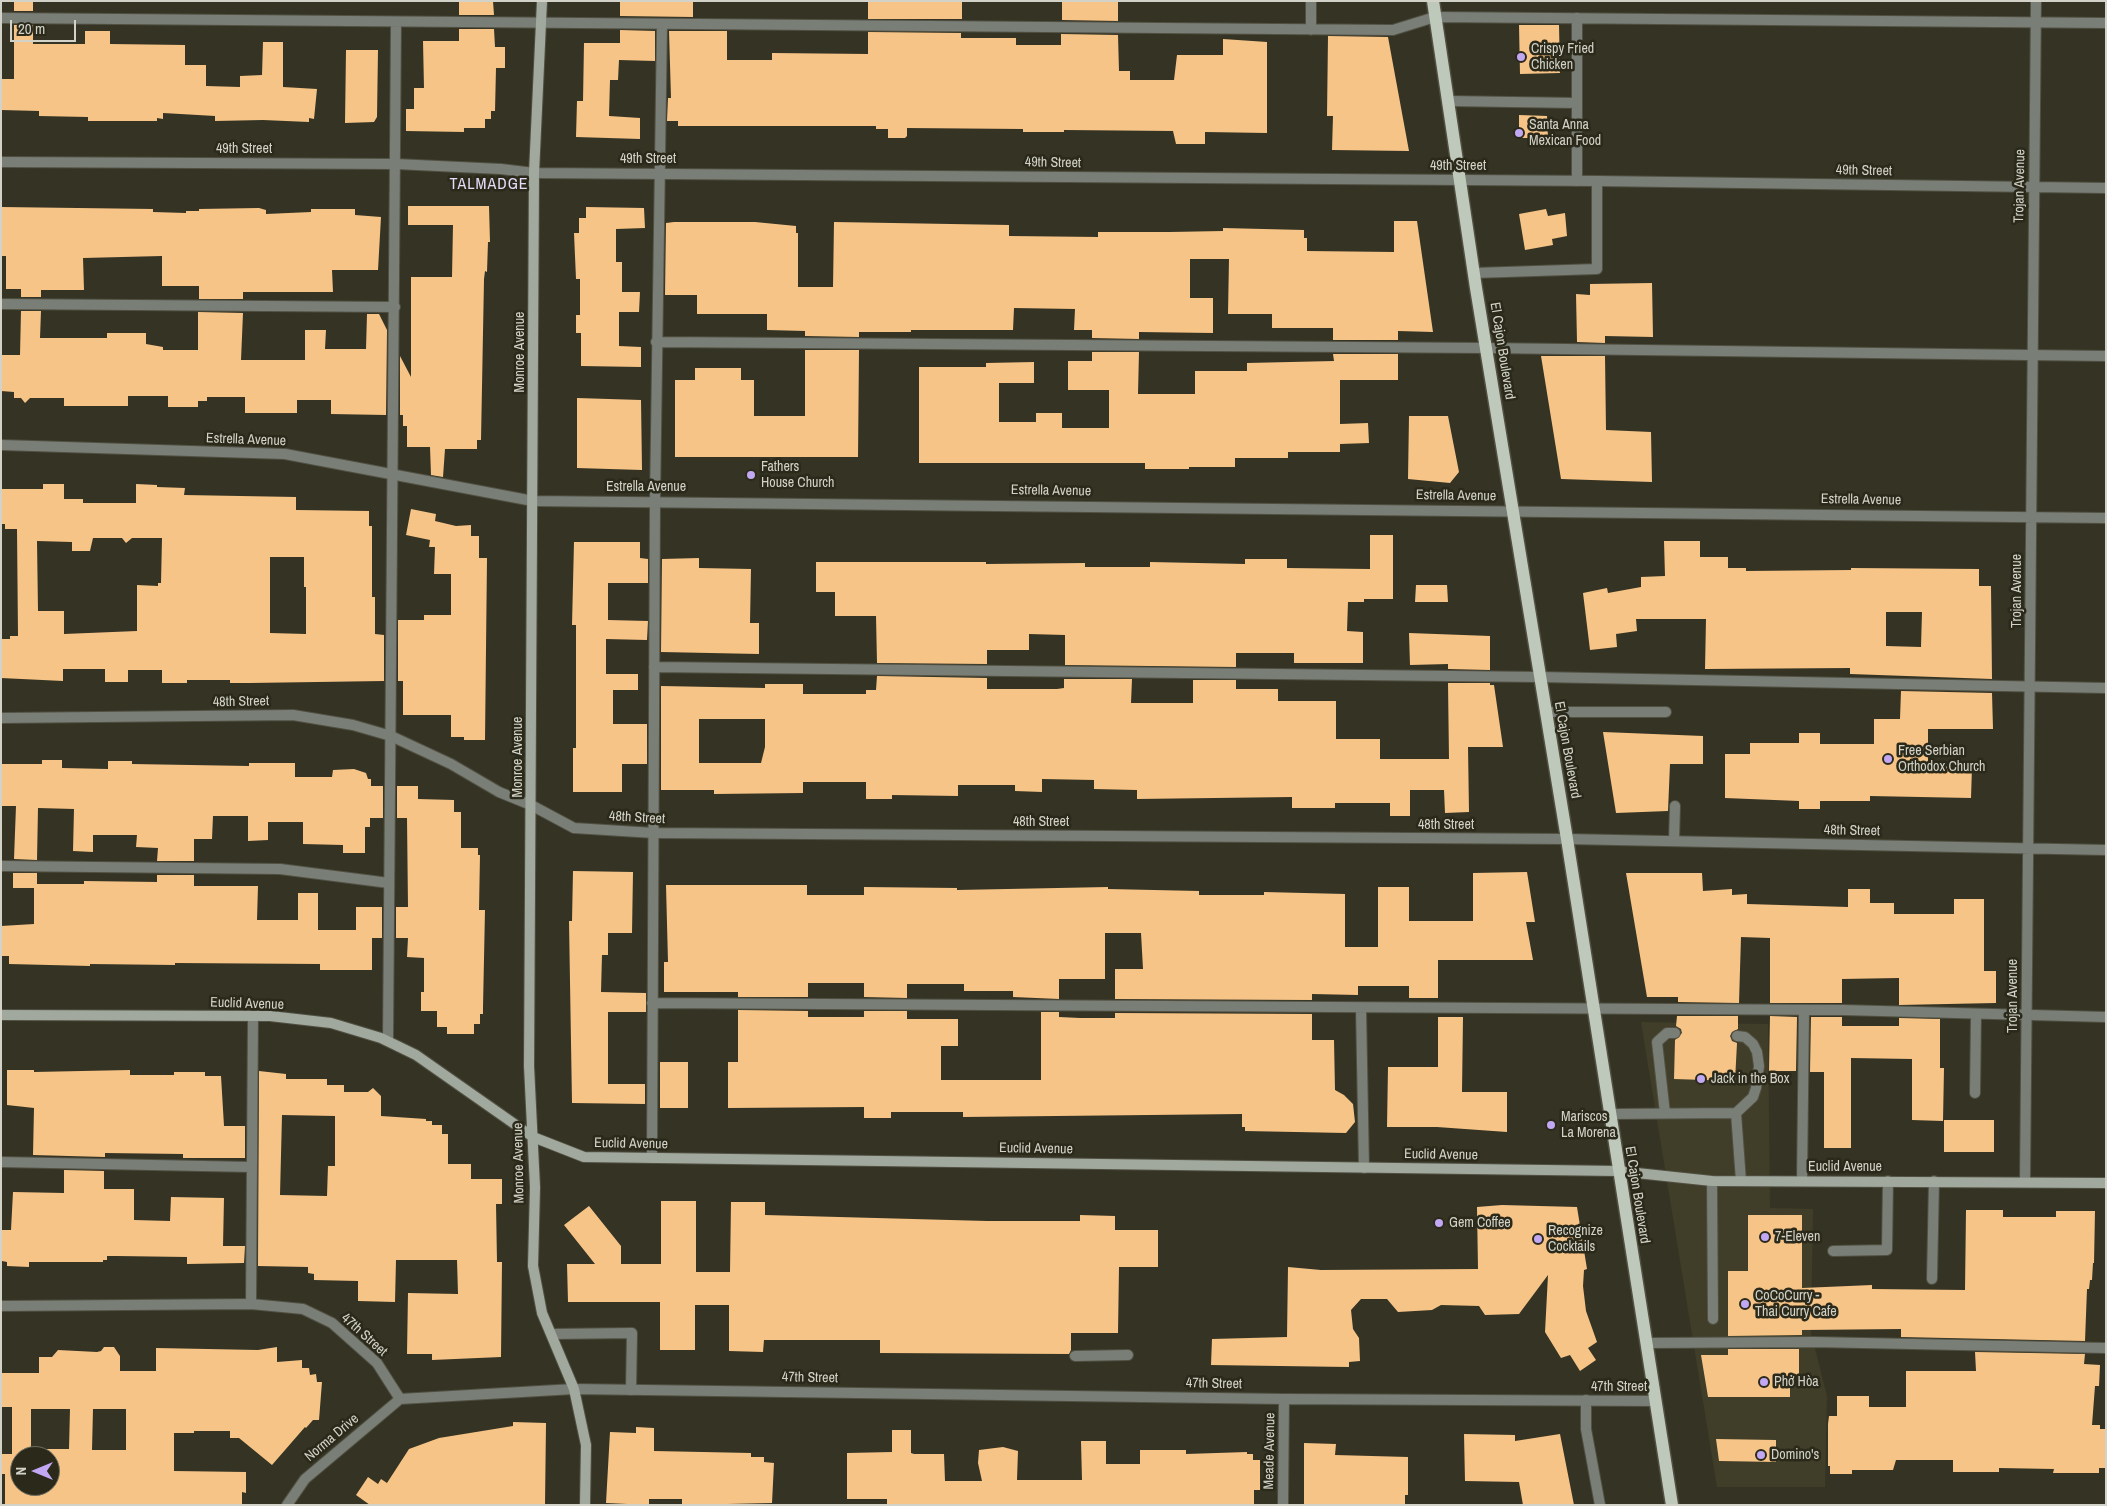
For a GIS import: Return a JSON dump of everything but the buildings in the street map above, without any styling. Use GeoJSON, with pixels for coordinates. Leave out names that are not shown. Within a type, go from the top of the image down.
{"type":"FeatureCollection","features":[{"type":"Feature","properties":{"kind":"main road","name":"Monroe Avenue"},"geometry":{"type":"LineString","coordinates":[[542,1],[534,173],[530,1066],[535,1187],[533,1266],[542,1313],[574,1389],[586,1446],[585,1505]]}},
{"type":"Feature","properties":{"kind":"main road","name":"El Cajon Boulevard"},"geometry":{"type":"LineString","coordinates":[[1433,1],[1474,273],[1567,839],[1672,1505]]}},
{"type":"Feature","properties":{"kind":"main road","name":"Euclid Avenue"},"geometry":{"type":"LineString","coordinates":[[1,1015],[253,1016],[331,1023],[388,1041],[416,1055],[533,1137],[584,1157],[1618,1171],[1712,1181],[2106,1183]]}},
{"type":"Feature","properties":{"kind":"street"},"geometry":{"type":"LineString","coordinates":[[1311,1],[1311,30]]}},
{"type":"Feature","properties":{"kind":"street","name":"Trojan Avenue"},"geometry":{"type":"LineString","coordinates":[[2025,1182],[2036,1]]}},
{"type":"Feature","properties":{"kind":"street"},"geometry":{"type":"LineString","coordinates":[[1,18],[1311,30],[1392,30],[1435,17],[2106,23]]}},
{"type":"Feature","properties":{"kind":"street"},"geometry":{"type":"LineString","coordinates":[[1577,18],[1577,181]]}},
{"type":"Feature","properties":{"kind":"street"},"geometry":{"type":"LineString","coordinates":[[388,1041],[396,22]]}},
{"type":"Feature","properties":{"kind":"street"},"geometry":{"type":"LineString","coordinates":[[652,1158],[656,342],[662,24]]}},
{"type":"Feature","properties":{"kind":"street"},"geometry":{"type":"LineString","coordinates":[[1448,101],[1577,103]]}},
{"type":"Feature","properties":{"kind":"street","name":"49th Street"},"geometry":{"type":"LineString","coordinates":[[1,162],[396,164],[501,168],[534,173],[1597,181],[2106,188]]}},
{"type":"Feature","properties":{"kind":"street"},"geometry":{"type":"LineString","coordinates":[[1474,273],[1596,269],[1597,181]]}},
{"type":"Feature","properties":{"kind":"street"},"geometry":{"type":"LineString","coordinates":[[1,304],[395,307]]}},
{"type":"Feature","properties":{"kind":"street"},"geometry":{"type":"LineString","coordinates":[[656,342],[1486,348],[2106,356]]}},
{"type":"Feature","properties":{"kind":"street","name":"Estrella Avenue"},"geometry":{"type":"LineString","coordinates":[[1,446],[285,454],[533,501],[1513,510],[2106,518]]}},
{"type":"Feature","properties":{"kind":"street"},"geometry":{"type":"LineString","coordinates":[[654,667],[1539,677],[2106,688]]}},
{"type":"Feature","properties":{"kind":"street"},"geometry":{"type":"LineString","coordinates":[[1545,712],[1666,712]]}},
{"type":"Feature","properties":{"kind":"street","name":"48th Street"},"geometry":{"type":"LineString","coordinates":[[1,718],[293,715],[353,724],[391,736],[451,764],[499,792],[531,804],[574,828],[654,833],[1567,839],[2028,850],[2106,850]]}},
{"type":"Feature","properties":{"kind":"street"},"geometry":{"type":"LineString","coordinates":[[1674,841],[1675,806]]}},
{"type":"Feature","properties":{"kind":"street"},"geometry":{"type":"LineString","coordinates":[[1,866],[280,869],[389,883]]}},
{"type":"Feature","properties":{"kind":"street"},"geometry":{"type":"LineString","coordinates":[[652,1002],[1804,1010],[2027,1017],[2106,1017]]}},
{"type":"Feature","properties":{"kind":"street"},"geometry":{"type":"LineString","coordinates":[[1361,1008],[1364,1168]]}},
{"type":"Feature","properties":{"kind":"street"},"geometry":{"type":"LineString","coordinates":[[1802,1181],[1804,1010]]}},
{"type":"Feature","properties":{"kind":"street"},"geometry":{"type":"LineString","coordinates":[[1975,1093],[1976,1015]]}},
{"type":"Feature","properties":{"kind":"street"},"geometry":{"type":"LineString","coordinates":[[251,1304],[253,1016]]}},
{"type":"Feature","properties":{"kind":"street"},"geometry":{"type":"LineString","coordinates":[[1665,1113],[1657,1042],[1667,1033],[1676,1033]]}},
{"type":"Feature","properties":{"kind":"street"},"geometry":{"type":"LineString","coordinates":[[1609,1114],[1736,1112],[1753,1097],[1759,1066],[1757,1052],[1753,1044],[1737,1036]]}},
{"type":"Feature","properties":{"kind":"street"},"geometry":{"type":"LineString","coordinates":[[1736,1112],[1741,1181]]}},
{"type":"Feature","properties":{"kind":"street"},"geometry":{"type":"LineString","coordinates":[[1,1162],[252,1166]]}},
{"type":"Feature","properties":{"kind":"street"},"geometry":{"type":"LineString","coordinates":[[1712,1181],[1713,1320]]}},
{"type":"Feature","properties":{"kind":"street"},"geometry":{"type":"LineString","coordinates":[[1833,1251],[1887,1250],[1888,1181]]}},
{"type":"Feature","properties":{"kind":"street"},"geometry":{"type":"LineString","coordinates":[[1932,1279],[1934,1181]]}},
{"type":"Feature","properties":{"kind":"street","name":"47th Street"},"geometry":{"type":"LineString","coordinates":[[1,1306],[251,1304],[303,1309],[332,1323],[377,1363],[400,1398],[574,1389],[1655,1401]]}},
{"type":"Feature","properties":{"kind":"street"},"geometry":{"type":"LineString","coordinates":[[552,1334],[632,1333],[632,1390]]}},
{"type":"Feature","properties":{"kind":"street"},"geometry":{"type":"LineString","coordinates":[[1646,1343],[1804,1342],[2106,1348]]}},
{"type":"Feature","properties":{"kind":"street"},"geometry":{"type":"LineString","coordinates":[[1075,1356],[1128,1355]]}},
{"type":"Feature","properties":{"kind":"street","name":"Norma Drive"},"geometry":{"type":"LineString","coordinates":[[287,1505],[305,1478],[400,1398]]}},
{"type":"Feature","properties":{"kind":"street","name":"Meade Avenue"},"geometry":{"type":"LineString","coordinates":[[1283,1505],[1284,1398]]}},
{"type":"Feature","properties":{"kind":"street"},"geometry":{"type":"LineString","coordinates":[[1586,1400],[1586,1429],[1600,1505]]}},
{"type":"Feature","properties":{"kind":"shaded area"},"geometry":{"type":"Polygon","coordinates":[[[1641,1022],[1768,1024],[1770,1208],[1813,1209],[1811,1333],[1827,1396],[1825,1487],[1717,1487],[1641,1022]]]}},
{"type":"Feature","properties":{"kind":"place","name":"Crispy Fried Chicken"},"geometry":{"type":"Point","coordinates":[1521,57]}},
{"type":"Feature","properties":{"kind":"place","name":"Santa Anna Mexican Food"},"geometry":{"type":"Point","coordinates":[1519,133]}},
{"type":"Feature","properties":{"kind":"place","name":"Fathers House Church"},"geometry":{"type":"Point","coordinates":[751,475]}},
{"type":"Feature","properties":{"kind":"place","name":"Free Serbian Orthodox Church"},"geometry":{"type":"Point","coordinates":[1888,759]}},
{"type":"Feature","properties":{"kind":"place","name":"Jack in the Box"},"geometry":{"type":"Point","coordinates":[1701,1079]}},
{"type":"Feature","properties":{"kind":"place","name":"Mariscos La Morena"},"geometry":{"type":"Point","coordinates":[1551,1125]}},
{"type":"Feature","properties":{"kind":"place","name":"Gem Coffee"},"geometry":{"type":"Point","coordinates":[1439,1223]}},
{"type":"Feature","properties":{"kind":"place","name":"7-Eleven"},"geometry":{"type":"Point","coordinates":[1765,1237]}},
{"type":"Feature","properties":{"kind":"place","name":"Recognize Cocktails"},"geometry":{"type":"Point","coordinates":[1538,1239]}},
{"type":"Feature","properties":{"kind":"place","name":"CoCoCurry - Thai Curry Cafe"},"geometry":{"type":"Point","coordinates":[1745,1304]}},
{"type":"Feature","properties":{"kind":"place","name":"Phở Hòa"},"geometry":{"type":"Point","coordinates":[1764,1382]}},
{"type":"Feature","properties":{"kind":"place","name":"Domino's"},"geometry":{"type":"Point","coordinates":[1761,1455]}},
{"type":"Feature","properties":{"kind":"district","name":"TALMADGE"},"geometry":{"type":"Point","coordinates":[489,185]}}]}
